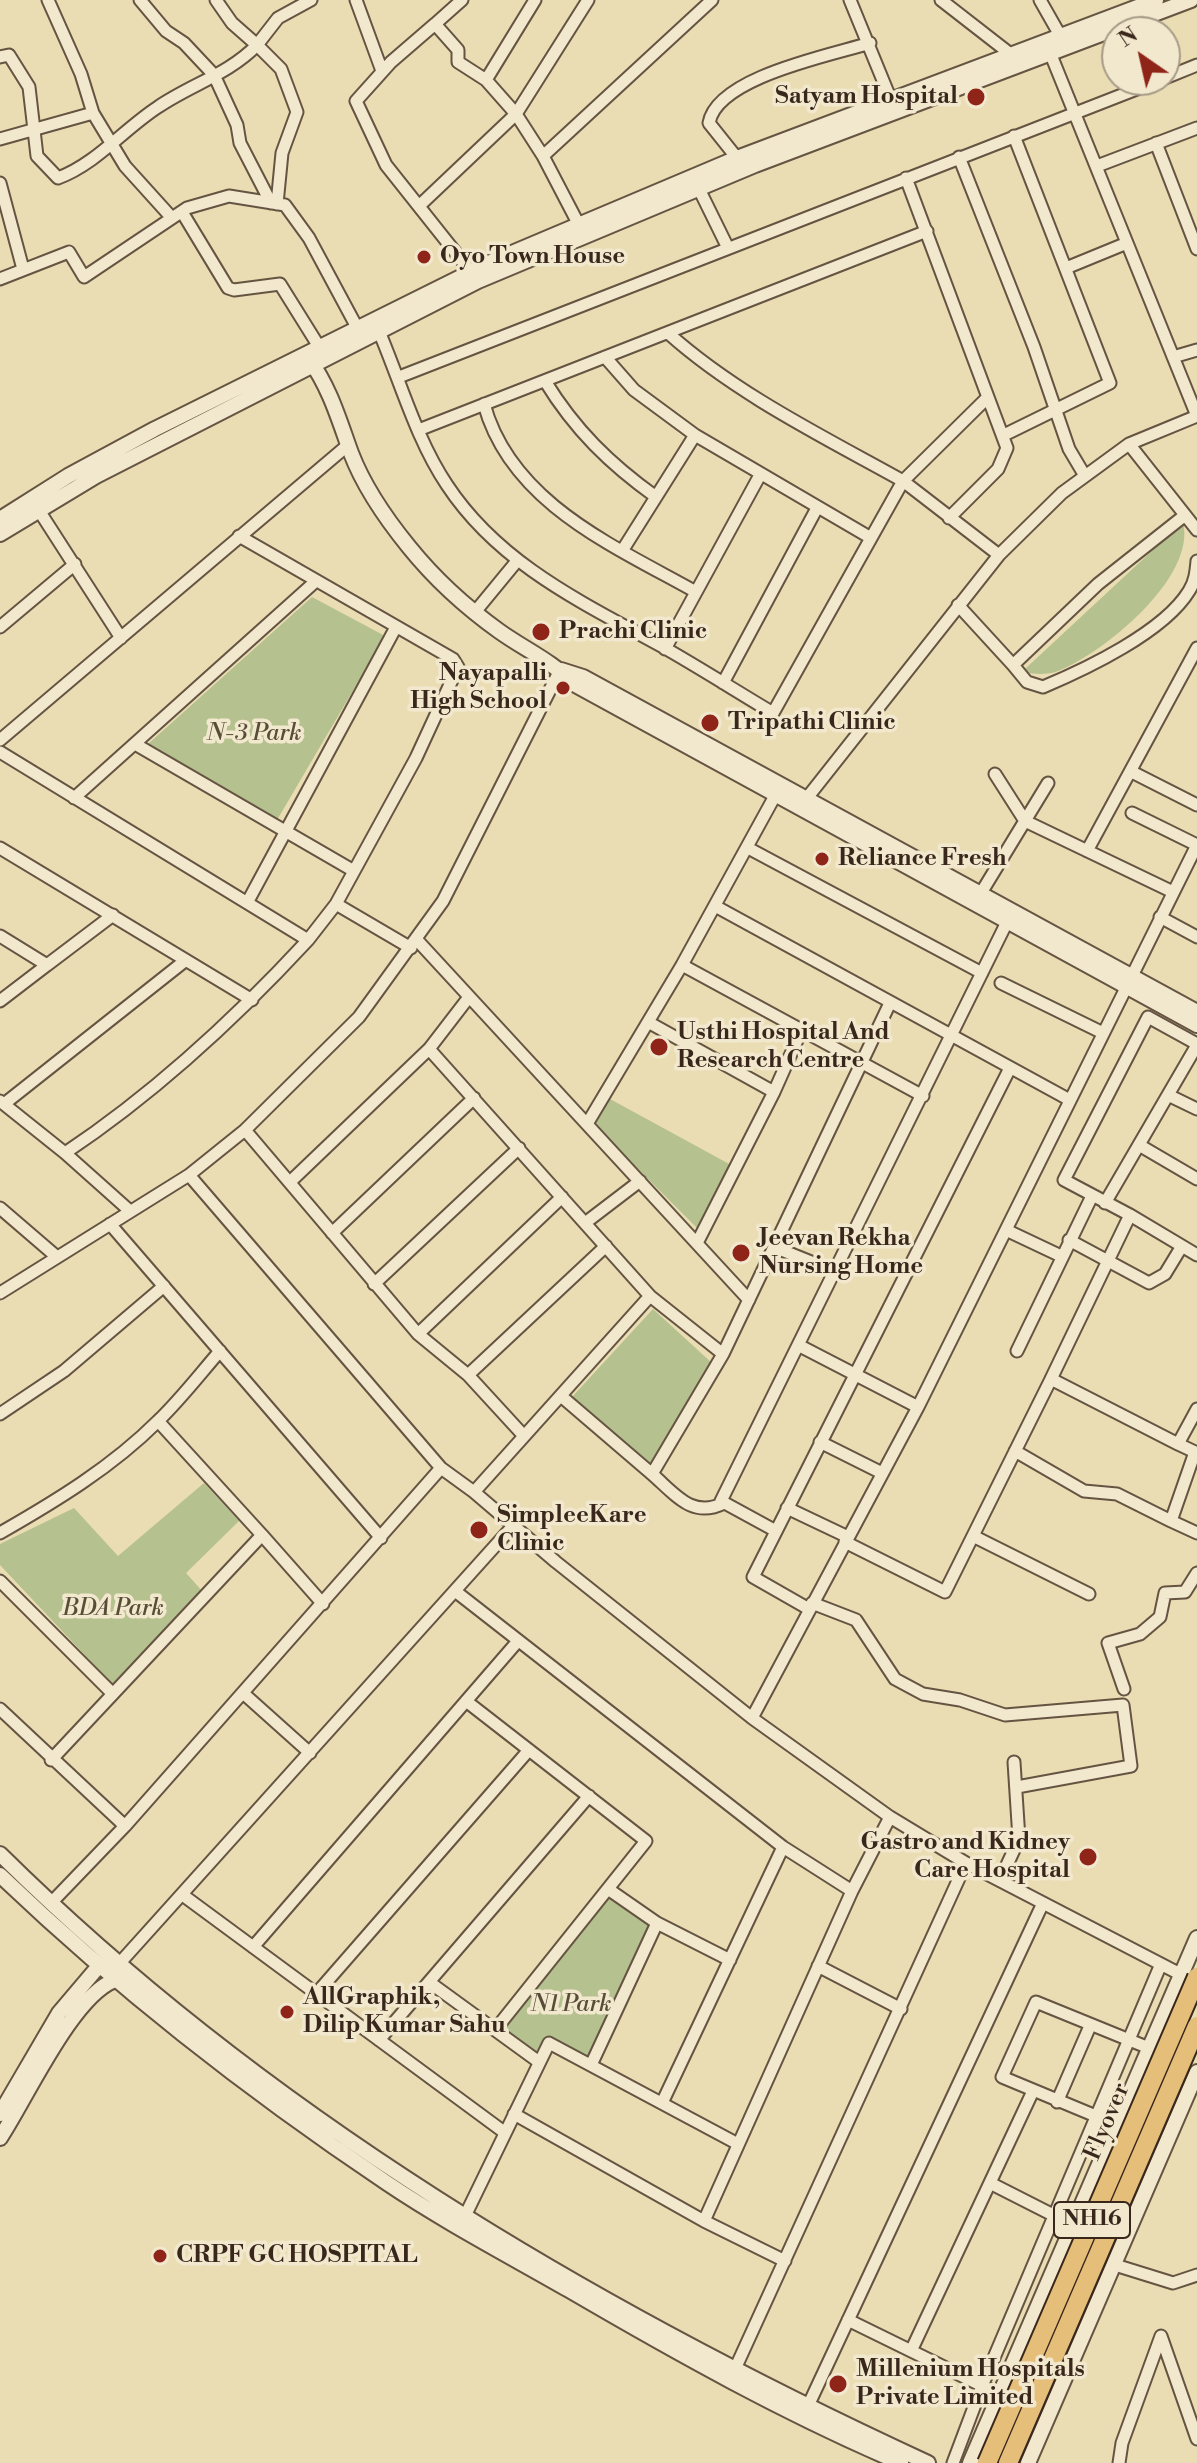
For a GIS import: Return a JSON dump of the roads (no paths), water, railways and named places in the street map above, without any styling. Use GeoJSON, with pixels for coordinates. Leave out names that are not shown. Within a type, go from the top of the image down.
{"type":"FeatureCollection","features":[{"type":"Feature","properties":{"kind":"highway","name":"Flyover"},"geometry":{"type":"LineString","coordinates":[[987,2463],[1189,1976]]}},
{"type":"Feature","properties":{"kind":"highway","name":"Flyover"},"geometry":{"type":"LineString","coordinates":[[1008,2463],[1197,2026]]}},
{"type":"Feature","properties":{"kind":"street"},"geometry":{"type":"LineString","coordinates":[[48,0],[81,74],[93,113],[140,186],[177,215],[228,288],[234,290],[280,284],[316,356],[348,445],[381,509],[411,549],[475,612],[560,670],[574,684],[776,794],[804,803],[981,893],[1127,979],[1197,1025]]}},
{"type":"Feature","properties":{"kind":"street"},"geometry":{"type":"LineString","coordinates":[[140,0],[166,31],[184,43],[214,75],[237,125],[240,143],[274,204]]}},
{"type":"Feature","properties":{"kind":"street"},"geometry":{"type":"LineString","coordinates":[[216,0],[232,23],[281,69],[297,112],[282,153],[274,204]]}},
{"type":"Feature","properties":{"kind":"street"},"geometry":{"type":"LineString","coordinates":[[0,57],[9,55],[29,87],[37,156],[58,178],[81,169],[111,141],[180,92],[245,57],[278,18],[311,0]]}},
{"type":"Feature","properties":{"kind":"street"},"geometry":{"type":"LineString","coordinates":[[356,0],[382,71]]}},
{"type":"Feature","properties":{"kind":"street"},"geometry":{"type":"LineString","coordinates":[[462,0],[382,71],[356,101],[386,165],[471,272]]}},
{"type":"Feature","properties":{"kind":"street"},"geometry":{"type":"LineString","coordinates":[[486,80],[535,0]]}},
{"type":"Feature","properties":{"kind":"street"},"geometry":{"type":"LineString","coordinates":[[424,212],[517,116],[588,0]]}},
{"type":"Feature","properties":{"kind":"street"},"geometry":{"type":"LineString","coordinates":[[543,156],[712,0]]}},
{"type":"Feature","properties":{"kind":"street"},"geometry":{"type":"LineString","coordinates":[[850,0],[891,100]]}},
{"type":"Feature","properties":{"kind":"street"},"geometry":{"type":"LineString","coordinates":[[941,0],[1013,56]]}},
{"type":"Feature","properties":{"kind":"street"},"geometry":{"type":"LineString","coordinates":[[1040,0],[1061,37]]}},
{"type":"Feature","properties":{"kind":"street"},"geometry":{"type":"LineString","coordinates":[[360,334],[378,329],[737,158],[1061,37],[1160,4],[1191,0]]}},
{"type":"Feature","properties":{"kind":"street"},"geometry":{"type":"LineString","coordinates":[[0,519],[118,449],[360,334],[471,272],[579,225],[699,189],[1051,55],[1160,4]]}},
{"type":"Feature","properties":{"kind":"street"},"geometry":{"type":"LineString","coordinates":[[435,24],[458,50],[458,62],[486,80],[517,116],[543,156],[579,225]]}},
{"type":"Feature","properties":{"kind":"street"},"geometry":{"type":"LineString","coordinates":[[737,158],[709,123],[713,111],[732,93],[763,76],[870,43]]}},
{"type":"Feature","properties":{"kind":"street"},"geometry":{"type":"LineString","coordinates":[[804,803],[999,555],[1062,493],[1129,444],[1197,416],[1051,55]]}},
{"type":"Feature","properties":{"kind":"street"},"geometry":{"type":"LineString","coordinates":[[399,377],[1119,96]]}},
{"type":"Feature","properties":{"kind":"street"},"geometry":{"type":"LineString","coordinates":[[0,139],[93,113]]}},
{"type":"Feature","properties":{"kind":"street"},"geometry":{"type":"LineString","coordinates":[[1097,166],[1197,128]]}},
{"type":"Feature","properties":{"kind":"street"},"geometry":{"type":"LineString","coordinates":[[1004,435],[1056,413],[1110,383],[1014,136]]}},
{"type":"Feature","properties":{"kind":"street"},"geometry":{"type":"LineString","coordinates":[[1156,143],[1197,249]]}},
{"type":"Feature","properties":{"kind":"street"},"geometry":{"type":"LineString","coordinates":[[959,157],[1034,347],[1056,413],[1085,476]]}},
{"type":"Feature","properties":{"kind":"street"},"geometry":{"type":"LineString","coordinates":[[906,178],[1004,435],[1007,454],[1001,465],[949,518]]}},
{"type":"Feature","properties":{"kind":"street"},"geometry":{"type":"LineString","coordinates":[[0,183],[23,269]]}},
{"type":"Feature","properties":{"kind":"street"},"geometry":{"type":"LineString","coordinates":[[699,189],[728,248]]}},
{"type":"Feature","properties":{"kind":"street"},"geometry":{"type":"LineString","coordinates":[[0,279],[69,252],[84,277],[177,215],[229,196],[285,205],[309,238],[360,334]]}},
{"type":"Feature","properties":{"kind":"street"},"geometry":{"type":"LineString","coordinates":[[421,429],[927,231]]}},
{"type":"Feature","properties":{"kind":"street"},"geometry":{"type":"LineString","coordinates":[[1066,268],[1127,243]]}},
{"type":"Feature","properties":{"kind":"street"},"geometry":{"type":"LineString","coordinates":[[378,329],[430,457],[466,510],[517,561],[578,602],[773,713],[903,481],[988,397]]}},
{"type":"Feature","properties":{"kind":"street"},"geometry":{"type":"LineString","coordinates":[[668,333],[690,353],[804,426],[903,481],[999,555]]}},
{"type":"Feature","properties":{"kind":"street"},"geometry":{"type":"LineString","coordinates":[[1173,357],[1197,350]]}},
{"type":"Feature","properties":{"kind":"street"},"geometry":{"type":"LineString","coordinates":[[0,534],[38,509],[316,356]]}},
{"type":"Feature","properties":{"kind":"street"},"geometry":{"type":"LineString","coordinates":[[605,357],[634,390],[695,435],[871,538]]}},
{"type":"Feature","properties":{"kind":"street"},"geometry":{"type":"LineString","coordinates":[[545,381],[563,411],[592,445],[656,497]]}},
{"type":"Feature","properties":{"kind":"street"},"geometry":{"type":"LineString","coordinates":[[484,404],[501,447],[532,485],[573,521],[696,592]]}},
{"type":"Feature","properties":{"kind":"street"},"geometry":{"type":"LineString","coordinates":[[622,551],[695,435]]}},
{"type":"Feature","properties":{"kind":"street"},"geometry":{"type":"LineString","coordinates":[[1129,444],[1197,530]]}},
{"type":"Feature","properties":{"kind":"street"},"geometry":{"type":"LineString","coordinates":[[0,740],[348,445]]}},
{"type":"Feature","properties":{"kind":"street"},"geometry":{"type":"LineString","coordinates":[[665,649],[760,475]]}},
{"type":"Feature","properties":{"kind":"street"},"geometry":{"type":"LineString","coordinates":[[723,683],[817,508]]}},
{"type":"Feature","properties":{"kind":"street"},"geometry":{"type":"LineString","coordinates":[[38,509],[121,638]]}},
{"type":"Feature","properties":{"kind":"street"},"geometry":{"type":"LineString","coordinates":[[1013,665],[1098,584],[1184,516]]}},
{"type":"Feature","properties":{"kind":"street"},"geometry":{"type":"LineString","coordinates":[[65,1153],[157,1084],[252,1000],[308,940],[336,904],[416,758],[458,667],[453,659],[239,536]]}},
{"type":"Feature","properties":{"kind":"street"},"geometry":{"type":"LineString","coordinates":[[475,612],[517,561]]}},
{"type":"Feature","properties":{"kind":"street"},"geometry":{"type":"LineString","coordinates":[[958,605],[1027,682],[1043,687],[1117,649],[1150,628],[1188,594],[1197,561]]}},
{"type":"Feature","properties":{"kind":"street"},"geometry":{"type":"LineString","coordinates":[[0,627],[75,564]]}},
{"type":"Feature","properties":{"kind":"street"},"geometry":{"type":"LineString","coordinates":[[74,798],[316,581]]}},
{"type":"Feature","properties":{"kind":"street"},"geometry":{"type":"LineString","coordinates":[[247,903],[396,627]]}},
{"type":"Feature","properties":{"kind":"street"},"geometry":{"type":"LineString","coordinates":[[1087,851],[1132,772],[1165,702],[1197,648]]}},
{"type":"Feature","properties":{"kind":"street"},"geometry":{"type":"LineString","coordinates":[[560,670],[583,677],[1008,920],[1197,1012]]}},
{"type":"Feature","properties":{"kind":"street"},"geometry":{"type":"LineString","coordinates":[[0,1293],[189,1175],[245,1130],[359,1017],[443,901],[560,670]]}},
{"type":"Feature","properties":{"kind":"street"},"geometry":{"type":"LineString","coordinates":[[135,744],[354,871]]}},
{"type":"Feature","properties":{"kind":"street"},"geometry":{"type":"LineString","coordinates":[[0,752],[308,940]]}},
{"type":"Feature","properties":{"kind":"street"},"geometry":{"type":"LineString","coordinates":[[1132,772],[1197,805]]}},
{"type":"Feature","properties":{"kind":"street"},"geometry":{"type":"LineString","coordinates":[[995,774],[1025,821],[1173,892]]}},
{"type":"Feature","properties":{"kind":"street"},"geometry":{"type":"LineString","coordinates":[[981,893],[1048,783]]}},
{"type":"Feature","properties":{"kind":"street"},"geometry":{"type":"LineString","coordinates":[[587,1124],[682,965],[776,794]]}},
{"type":"Feature","properties":{"kind":"street"},"geometry":{"type":"LineString","coordinates":[[752,1718],[918,1407],[1127,979],[1196,849],[1132,813]]}},
{"type":"Feature","properties":{"kind":"street"},"geometry":{"type":"LineString","coordinates":[[0,848],[252,1000]]}},
{"type":"Feature","properties":{"kind":"street"},"geometry":{"type":"LineString","coordinates":[[748,848],[982,973]]}},
{"type":"Feature","properties":{"kind":"street"},"geometry":{"type":"LineString","coordinates":[[336,904],[414,944],[469,997],[749,1300]]}},
{"type":"Feature","properties":{"kind":"street"},"geometry":{"type":"LineString","coordinates":[[715,906],[1009,1070],[1068,1099]]}},
{"type":"Feature","properties":{"kind":"street"},"geometry":{"type":"LineString","coordinates":[[0,1001],[113,915]]}},
{"type":"Feature","properties":{"kind":"street"},"geometry":{"type":"LineString","coordinates":[[1160,917],[1197,937]]}},
{"type":"Feature","properties":{"kind":"street"},"geometry":{"type":"LineString","coordinates":[[776,1531],[721,1501],[1008,920]]}},
{"type":"Feature","properties":{"kind":"street"},"geometry":{"type":"LineString","coordinates":[[0,936],[47,965]]}},
{"type":"Feature","properties":{"kind":"street"},"geometry":{"type":"LineString","coordinates":[[130,1211],[2,1102],[186,960]]}},
{"type":"Feature","properties":{"kind":"street"},"geometry":{"type":"LineString","coordinates":[[682,965],[923,1096]]}},
{"type":"Feature","properties":{"kind":"street"},"geometry":{"type":"LineString","coordinates":[[1001,983],[1101,1032]]}},
{"type":"Feature","properties":{"kind":"street"},"geometry":{"type":"LineString","coordinates":[[291,1181],[429,1049],[469,997]]}},
{"type":"Feature","properties":{"kind":"street"},"geometry":{"type":"LineString","coordinates":[[652,1474],[723,1354],[890,1003]]}},
{"type":"Feature","properties":{"kind":"street"},"geometry":{"type":"LineString","coordinates":[[1105,1203],[1197,1044],[1148,1017],[1064,1180],[1197,1255]]}},
{"type":"Feature","properties":{"kind":"street"},"geometry":{"type":"LineString","coordinates":[[648,1022],[774,1092]]}},
{"type":"Feature","properties":{"kind":"street"},"geometry":{"type":"LineString","coordinates":[[697,1243],[774,1092],[802,1029]]}},
{"type":"Feature","properties":{"kind":"street"},"geometry":{"type":"LineString","coordinates":[[429,1049],[650,1296],[723,1354]]}},
{"type":"Feature","properties":{"kind":"street"},"geometry":{"type":"LineString","coordinates":[[1009,1070],[753,1577],[811,1606],[856,1620],[895,1679],[923,1694],[960,1700],[1005,1715],[1123,1705],[1131,1766],[1017,1787]]}},
{"type":"Feature","properties":{"kind":"street"},"geometry":{"type":"LineString","coordinates":[[1168,1095],[1197,1109]]}},
{"type":"Feature","properties":{"kind":"street"},"geometry":{"type":"LineString","coordinates":[[332,1233],[474,1098]]}},
{"type":"Feature","properties":{"kind":"street"},"geometry":{"type":"LineString","coordinates":[[245,1130],[418,1334],[468,1375],[524,1436]]}},
{"type":"Feature","properties":{"kind":"street"},"geometry":{"type":"LineString","coordinates":[[1139,1145],[1197,1179]]}},
{"type":"Feature","properties":{"kind":"street"},"geometry":{"type":"LineString","coordinates":[[374,1284],[519,1148]]}},
{"type":"Feature","properties":{"kind":"street"},"geometry":{"type":"LineString","coordinates":[[189,1175],[441,1468],[752,1718],[890,1817],[966,1863],[1189,1976]]}},
{"type":"Feature","properties":{"kind":"street"},"geometry":{"type":"LineString","coordinates":[[585,1223],[640,1181]]}},
{"type":"Feature","properties":{"kind":"street"},"geometry":{"type":"LineString","coordinates":[[1017,1351],[1092,1196]]}},
{"type":"Feature","properties":{"kind":"street"},"geometry":{"type":"LineString","coordinates":[[418,1334],[562,1197]]}},
{"type":"Feature","properties":{"kind":"street"},"geometry":{"type":"LineString","coordinates":[[0,1208],[57,1257]]}},
{"type":"Feature","properties":{"kind":"street"},"geometry":{"type":"LineString","coordinates":[[787,1508],[945,1592],[1130,1215]]}},
{"type":"Feature","properties":{"kind":"street"},"geometry":{"type":"LineString","coordinates":[[110,1224],[381,1538]]}},
{"type":"Feature","properties":{"kind":"street"},"geometry":{"type":"LineString","coordinates":[[1006,1230],[1061,1256]]}},
{"type":"Feature","properties":{"kind":"street"},"geometry":{"type":"LineString","coordinates":[[1069,1240],[1144,1282],[1154,1283],[1165,1274],[1182,1246]]}},
{"type":"Feature","properties":{"kind":"street"},"geometry":{"type":"LineString","coordinates":[[468,1375],[606,1246]]}},
{"type":"Feature","properties":{"kind":"street"},"geometry":{"type":"LineString","coordinates":[[774,1247],[836,1272]]}},
{"type":"Feature","properties":{"kind":"street"},"geometry":{"type":"LineString","coordinates":[[0,1414],[64,1371],[164,1286]]}},
{"type":"Feature","properties":{"kind":"street"},"geometry":{"type":"LineString","coordinates":[[474,1492],[650,1296]]}},
{"type":"Feature","properties":{"kind":"street"},"geometry":{"type":"LineString","coordinates":[[800,1346],[918,1407]]}},
{"type":"Feature","properties":{"kind":"street"},"geometry":{"type":"LineString","coordinates":[[0,1533],[88,1479],[158,1421],[220,1351]]}},
{"type":"Feature","properties":{"kind":"street"},"geometry":{"type":"LineString","coordinates":[[1051,1379],[1195,1452],[1171,1521]]}},
{"type":"Feature","properties":{"kind":"street"},"geometry":{"type":"LineString","coordinates":[[561,1396],[689,1507],[710,1510],[724,1503]]}},
{"type":"Feature","properties":{"kind":"street"},"geometry":{"type":"LineString","coordinates":[[1178,1444],[1197,1409]]}},
{"type":"Feature","properties":{"kind":"street"},"geometry":{"type":"LineString","coordinates":[[158,1421],[323,1604]]}},
{"type":"Feature","properties":{"kind":"street"},"geometry":{"type":"LineString","coordinates":[[820,1442],[882,1473]]}},
{"type":"Feature","properties":{"kind":"street"},"geometry":{"type":"LineString","coordinates":[[1015,1451],[1084,1491],[1112,1492],[1197,1533]]}},
{"type":"Feature","properties":{"kind":"street"},"geometry":{"type":"LineString","coordinates":[[51,1903],[125,1826],[441,1468]]}},
{"type":"Feature","properties":{"kind":"street"},"geometry":{"type":"LineString","coordinates":[[0,2138],[64,2030],[513,1526]]}},
{"type":"Feature","properties":{"kind":"street"},"geometry":{"type":"LineString","coordinates":[[51,1760],[262,1535]]}},
{"type":"Feature","properties":{"kind":"street"},"geometry":{"type":"LineString","coordinates":[[973,1536],[1089,1594]]}},
{"type":"Feature","properties":{"kind":"street"},"geometry":{"type":"LineString","coordinates":[[1124,1689],[1108,1643],[1140,1634],[1160,1617],[1165,1593],[1185,1592],[1197,1573]]}},
{"type":"Feature","properties":{"kind":"street"},"geometry":{"type":"LineString","coordinates":[[0,1581],[113,1694]]}},
{"type":"Feature","properties":{"kind":"street"},"geometry":{"type":"LineString","coordinates":[[455,1591],[783,1847],[852,1891]]}},
{"type":"Feature","properties":{"kind":"street"},"geometry":{"type":"LineString","coordinates":[[253,1947],[518,1641]]}},
{"type":"Feature","properties":{"kind":"street"},"geometry":{"type":"LineString","coordinates":[[243,1693],[310,1753]]}},
{"type":"Feature","properties":{"kind":"street"},"geometry":{"type":"LineString","coordinates":[[466,1701],[646,1841],[495,2030]]}},
{"type":"Feature","properties":{"kind":"street"},"geometry":{"type":"LineString","coordinates":[[0,1709],[125,1826]]}},
{"type":"Feature","properties":{"kind":"street"},"geometry":{"type":"LineString","coordinates":[[316,1994],[529,1750]]}},
{"type":"Feature","properties":{"kind":"street"},"geometry":{"type":"LineString","coordinates":[[1000,1880],[1019,1839],[1014,1762]]}},
{"type":"Feature","properties":{"kind":"street"},"geometry":{"type":"LineString","coordinates":[[379,2040],[589,1796]]}},
{"type":"Feature","properties":{"kind":"street"},"geometry":{"type":"LineString","coordinates":[[704,2221],[852,1891],[890,1817]]}},
{"type":"Feature","properties":{"kind":"street"},"geometry":{"type":"LineString","coordinates":[[662,2103],[783,1847]]}},
{"type":"Feature","properties":{"kind":"street"},"geometry":{"type":"LineString","coordinates":[[0,1854],[29,1892],[98,1967],[117,1973]]}},
{"type":"Feature","properties":{"kind":"street"},"geometry":{"type":"LineString","coordinates":[[735,2369],[966,1863]]}},
{"type":"Feature","properties":{"kind":"street"},"geometry":{"type":"LineString","coordinates":[[0,1875],[51,1903],[117,1973],[388,2184],[831,2433],[901,2463]]}},
{"type":"Feature","properties":{"kind":"street"},"geometry":{"type":"LineString","coordinates":[[608,1889],[657,1923],[730,1960]]}},
{"type":"Feature","properties":{"kind":"street"},"geometry":{"type":"LineString","coordinates":[[184,1896],[504,2132]]}},
{"type":"Feature","properties":{"kind":"street"},"geometry":{"type":"LineString","coordinates":[[808,2406],[1043,1903]]}},
{"type":"Feature","properties":{"kind":"street"},"geometry":{"type":"LineString","coordinates":[[591,2065],[657,1923]]}},
{"type":"Feature","properties":{"kind":"street"},"geometry":{"type":"LineString","coordinates":[[970,2463],[1149,2048],[1189,1976],[1197,1938]]}},
{"type":"Feature","properties":{"kind":"street"},"geometry":{"type":"LineString","coordinates":[[953,2463],[982,2386],[1161,1964]]}},
{"type":"Feature","properties":{"kind":"street"},"geometry":{"type":"LineString","coordinates":[[818,1966],[901,2009]]}},
{"type":"Feature","properties":{"kind":"street"},"geometry":{"type":"LineString","coordinates":[[0,2114],[59,2013],[98,1967]]}},
{"type":"Feature","properties":{"kind":"street"},"geometry":{"type":"LineString","coordinates":[[429,1982],[539,2062]]}},
{"type":"Feature","properties":{"kind":"street"},"geometry":{"type":"LineString","coordinates":[[1115,2124],[1002,2077],[1036,2002],[1149,2048]]}},
{"type":"Feature","properties":{"kind":"street"},"geometry":{"type":"LineString","coordinates":[[163,2009],[316,2120],[465,2216],[678,2345],[735,2369],[928,2463]]}},
{"type":"Feature","properties":{"kind":"street"},"geometry":{"type":"LineString","coordinates":[[1057,2102],[1090,2026]]}},
{"type":"Feature","properties":{"kind":"street"},"geometry":{"type":"LineString","coordinates":[[465,2216],[549,2043],[738,2144]]}},
{"type":"Feature","properties":{"kind":"street"},"geometry":{"type":"LineString","coordinates":[[1031,2461],[1197,2072]]}},
{"type":"Feature","properties":{"kind":"street"},"geometry":{"type":"LineString","coordinates":[[911,2351],[1033,2091]]}},
{"type":"Feature","properties":{"kind":"street"},"geometry":{"type":"LineString","coordinates":[[514,2114],[704,2221],[785,2261]]}},
{"type":"Feature","properties":{"kind":"street"},"geometry":{"type":"LineString","coordinates":[[990,2183],[1055,2216]]}},
{"type":"Feature","properties":{"kind":"street"},"geometry":{"type":"LineString","coordinates":[[1115,2265],[1173,2283],[1197,2275]]}},
{"type":"Feature","properties":{"kind":"street"},"geometry":{"type":"LineString","coordinates":[[848,2320],[999,2394]]}},
{"type":"Feature","properties":{"kind":"street"},"geometry":{"type":"LineString","coordinates":[[1119,2463],[1122,2443],[1161,2336],[1197,2439]]}},
{"type":"Feature","properties":{"kind":"street"},"geometry":{"type":"LineString","coordinates":[[990,2415],[992,2440],[1021,2450],[1043,2430]]}},
{"type":"Feature","properties":{"kind":"place","name":"Satyam Hospital"},"geometry":{"type":"Point","coordinates":[976,97]}},
{"type":"Feature","properties":{"kind":"place","name":"Oyo Town House"},"geometry":{"type":"Point","coordinates":[424,257]}},
{"type":"Feature","properties":{"kind":"place","name":"Prachi Clinic"},"geometry":{"type":"Point","coordinates":[541,632]}},
{"type":"Feature","properties":{"kind":"place","name":"Nayapalli High School"},"geometry":{"type":"Point","coordinates":[563,688]}},
{"type":"Feature","properties":{"kind":"place","name":"Tripathi Clinic"},"geometry":{"type":"Point","coordinates":[710,723]}},
{"type":"Feature","properties":{"kind":"place","name":"Reliance Fresh"},"geometry":{"type":"Point","coordinates":[822,859]}},
{"type":"Feature","properties":{"kind":"place","name":"Usthi Hospital And Research Centre"},"geometry":{"type":"Point","coordinates":[659,1047]}},
{"type":"Feature","properties":{"kind":"place","name":"Jeevan Rekha Nursing Home"},"geometry":{"type":"Point","coordinates":[741,1253]}},
{"type":"Feature","properties":{"kind":"place","name":"SimpleeKare Clinic"},"geometry":{"type":"Point","coordinates":[479,1530]}},
{"type":"Feature","properties":{"kind":"place","name":"Gastro and Kidney Care Hospital"},"geometry":{"type":"Point","coordinates":[1088,1857]}},
{"type":"Feature","properties":{"kind":"place","name":"AllGraphik, Dilip Kumar Sahu"},"geometry":{"type":"Point","coordinates":[287,2012]}},
{"type":"Feature","properties":{"kind":"place","name":"CRPF GC HOSPITAL"},"geometry":{"type":"Point","coordinates":[160,2256]}},
{"type":"Feature","properties":{"kind":"place","name":"Millenium Hospitals Private Limited"},"geometry":{"type":"Point","coordinates":[838,2384]}},
{"type":"Feature","properties":{"kind":"park label","name":"N-3 Park"},"geometry":{"type":"Point","coordinates":[254,734]}},
{"type":"Feature","properties":{"kind":"park label","name":"BDA Park"},"geometry":{"type":"Point","coordinates":[113,1609]}},
{"type":"Feature","properties":{"kind":"park label","name":"N1 Park"},"geometry":{"type":"Point","coordinates":[571,2005]}}]}
